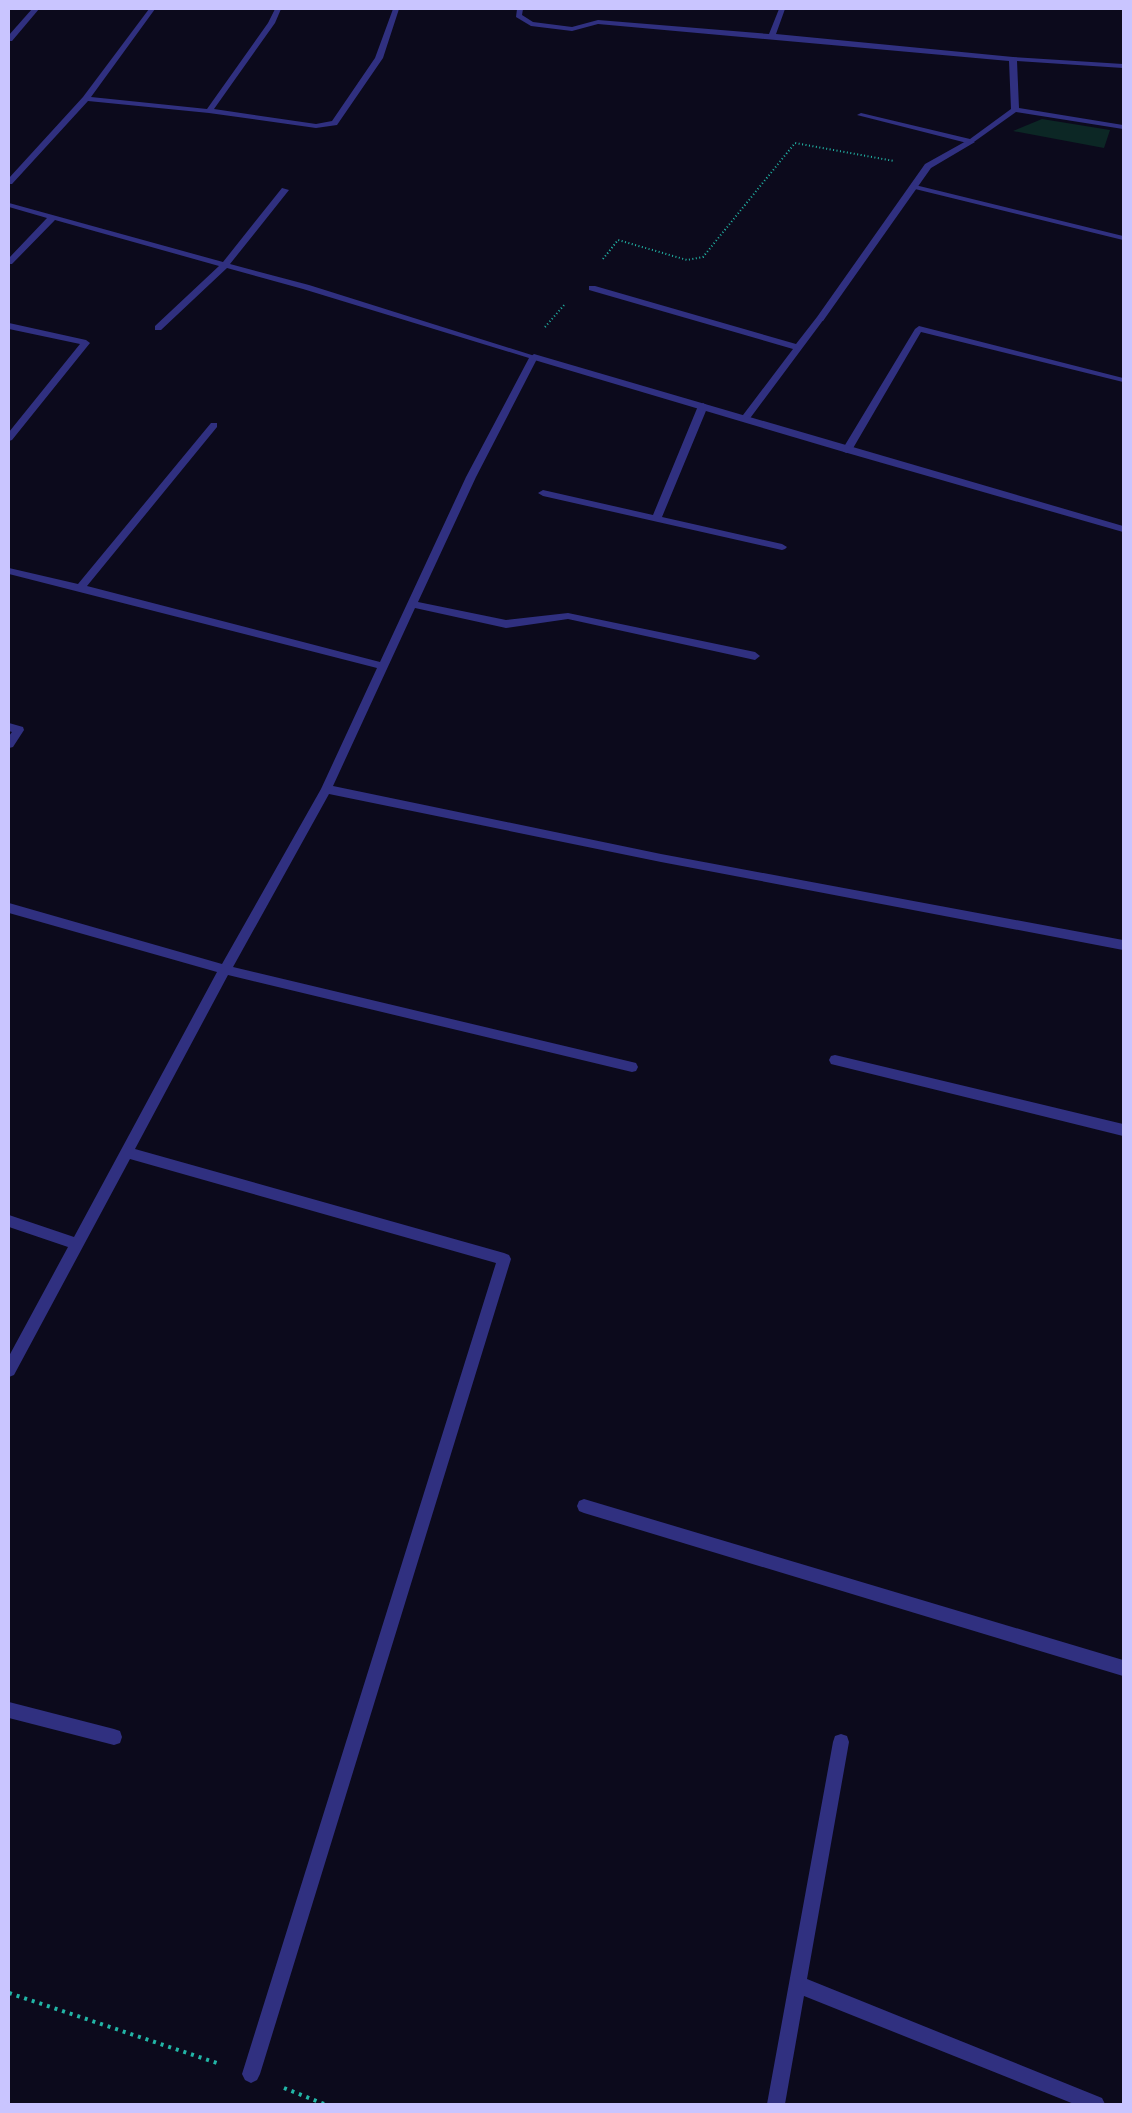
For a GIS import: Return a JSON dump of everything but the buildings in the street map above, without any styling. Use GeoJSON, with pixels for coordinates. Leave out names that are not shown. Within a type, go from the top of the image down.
{"type":"FeatureCollection","features":[{"type":"Feature","properties":{"kind":"street"},"geometry":{"type":"LineString","coordinates":[[9,39],[36,9]]}},
{"type":"Feature","properties":{"kind":"street"},"geometry":{"type":"LineString","coordinates":[[9,182],[86,99],[152,9]]}},
{"type":"Feature","properties":{"kind":"street"},"geometry":{"type":"LineString","coordinates":[[209,111],[271,23],[278,9]]}},
{"type":"Feature","properties":{"kind":"street"},"geometry":{"type":"LineString","coordinates":[[86,99],[209,111],[316,126],[334,123],[379,58],[396,9]]}},
{"type":"Feature","properties":{"kind":"street"},"geometry":{"type":"LineString","coordinates":[[520,9],[518,16],[531,24],[572,29],[598,22],[772,36],[1013,59],[1123,66]]}},
{"type":"Feature","properties":{"kind":"street"},"geometry":{"type":"LineString","coordinates":[[772,36],[782,9]]}},
{"type":"Feature","properties":{"kind":"street"},"geometry":{"type":"LineString","coordinates":[[1013,59],[1014,110]]}},
{"type":"Feature","properties":{"kind":"street"},"geometry":{"type":"LineString","coordinates":[[745,419],[799,348],[930,165],[971,142],[1014,110],[1123,126]]}},
{"type":"Feature","properties":{"kind":"street"},"geometry":{"type":"LineString","coordinates":[[861,115],[971,142]]}},
{"type":"Feature","properties":{"kind":"street"},"geometry":{"type":"LineString","coordinates":[[914,186],[1123,238]]}},
{"type":"Feature","properties":{"kind":"street"},"geometry":{"type":"LineString","coordinates":[[158,328],[225,265],[285,190]]}},
{"type":"Feature","properties":{"kind":"street"},"geometry":{"type":"LineString","coordinates":[[9,205],[306,287],[847,450],[1123,529]]}},
{"type":"Feature","properties":{"kind":"street"},"geometry":{"type":"LineString","coordinates":[[9,262],[52,218]]}},
{"type":"Feature","properties":{"kind":"street"},"geometry":{"type":"LineString","coordinates":[[592,288],[799,348]]}},
{"type":"Feature","properties":{"kind":"street"},"geometry":{"type":"LineString","coordinates":[[9,326],[86,343],[9,438]]}},
{"type":"Feature","properties":{"kind":"street"},"geometry":{"type":"LineString","coordinates":[[847,450],[919,329],[1121,380]]}},
{"type":"Feature","properties":{"kind":"street"},"geometry":{"type":"LineString","coordinates":[[9,1370],[126,1152],[326,789],[471,477],[534,356]]}},
{"type":"Feature","properties":{"kind":"street"},"geometry":{"type":"LineString","coordinates":[[656,519],[703,406]]}},
{"type":"Feature","properties":{"kind":"street"},"geometry":{"type":"LineString","coordinates":[[80,588],[214,425]]}},
{"type":"Feature","properties":{"kind":"street"},"geometry":{"type":"LineString","coordinates":[[543,493],[782,547]]}},
{"type":"Feature","properties":{"kind":"street"},"geometry":{"type":"LineString","coordinates":[[9,571],[383,666]]}},
{"type":"Feature","properties":{"kind":"street"},"geometry":{"type":"LineString","coordinates":[[411,604],[506,624],[568,616],[756,656]]}},
{"type":"Feature","properties":{"kind":"street"},"geometry":{"type":"LineString","coordinates":[[9,727],[19,730],[9,744]]}},
{"type":"Feature","properties":{"kind":"street"},"geometry":{"type":"LineString","coordinates":[[326,789],[661,858],[1123,945]]}},
{"type":"Feature","properties":{"kind":"street"},"geometry":{"type":"LineString","coordinates":[[9,908],[62,925],[226,969],[632,1067]]}},
{"type":"Feature","properties":{"kind":"street"},"geometry":{"type":"LineString","coordinates":[[835,1060],[1123,1130]]}},
{"type":"Feature","properties":{"kind":"street"},"geometry":{"type":"LineString","coordinates":[[126,1152],[504,1259],[251,2074]]}},
{"type":"Feature","properties":{"kind":"street"},"geometry":{"type":"LineString","coordinates":[[9,1221],[77,1244]]}},
{"type":"Feature","properties":{"kind":"street"},"geometry":{"type":"LineString","coordinates":[[584,1506],[1123,1668]]}},
{"type":"Feature","properties":{"kind":"street"},"geometry":{"type":"LineString","coordinates":[[9,1710],[114,1737]]}},
{"type":"Feature","properties":{"kind":"street"},"geometry":{"type":"LineString","coordinates":[[776,2104],[841,1742]]}},
{"type":"Feature","properties":{"kind":"street"},"geometry":{"type":"LineString","coordinates":[[797,1984],[1096,2104]]}},
{"type":"Feature","properties":{"kind":"path"},"geometry":{"type":"LineString","coordinates":[[599,263],[618,240],[687,260],[703,257],[795,143],[882,159],[930,165]]}},
{"type":"Feature","properties":{"kind":"path"},"geometry":{"type":"LineString","coordinates":[[542,332],[567,301]]}},
{"type":"Feature","properties":{"kind":"path"},"geometry":{"type":"LineString","coordinates":[[9,1993],[251,2074],[324,2104]]}},
{"type":"Feature","properties":{"kind":"green space"},"geometry":{"type":"Polygon","coordinates":[[[1042,119],[1110,130],[1104,148],[1013,131],[1042,119]]]}}]}
